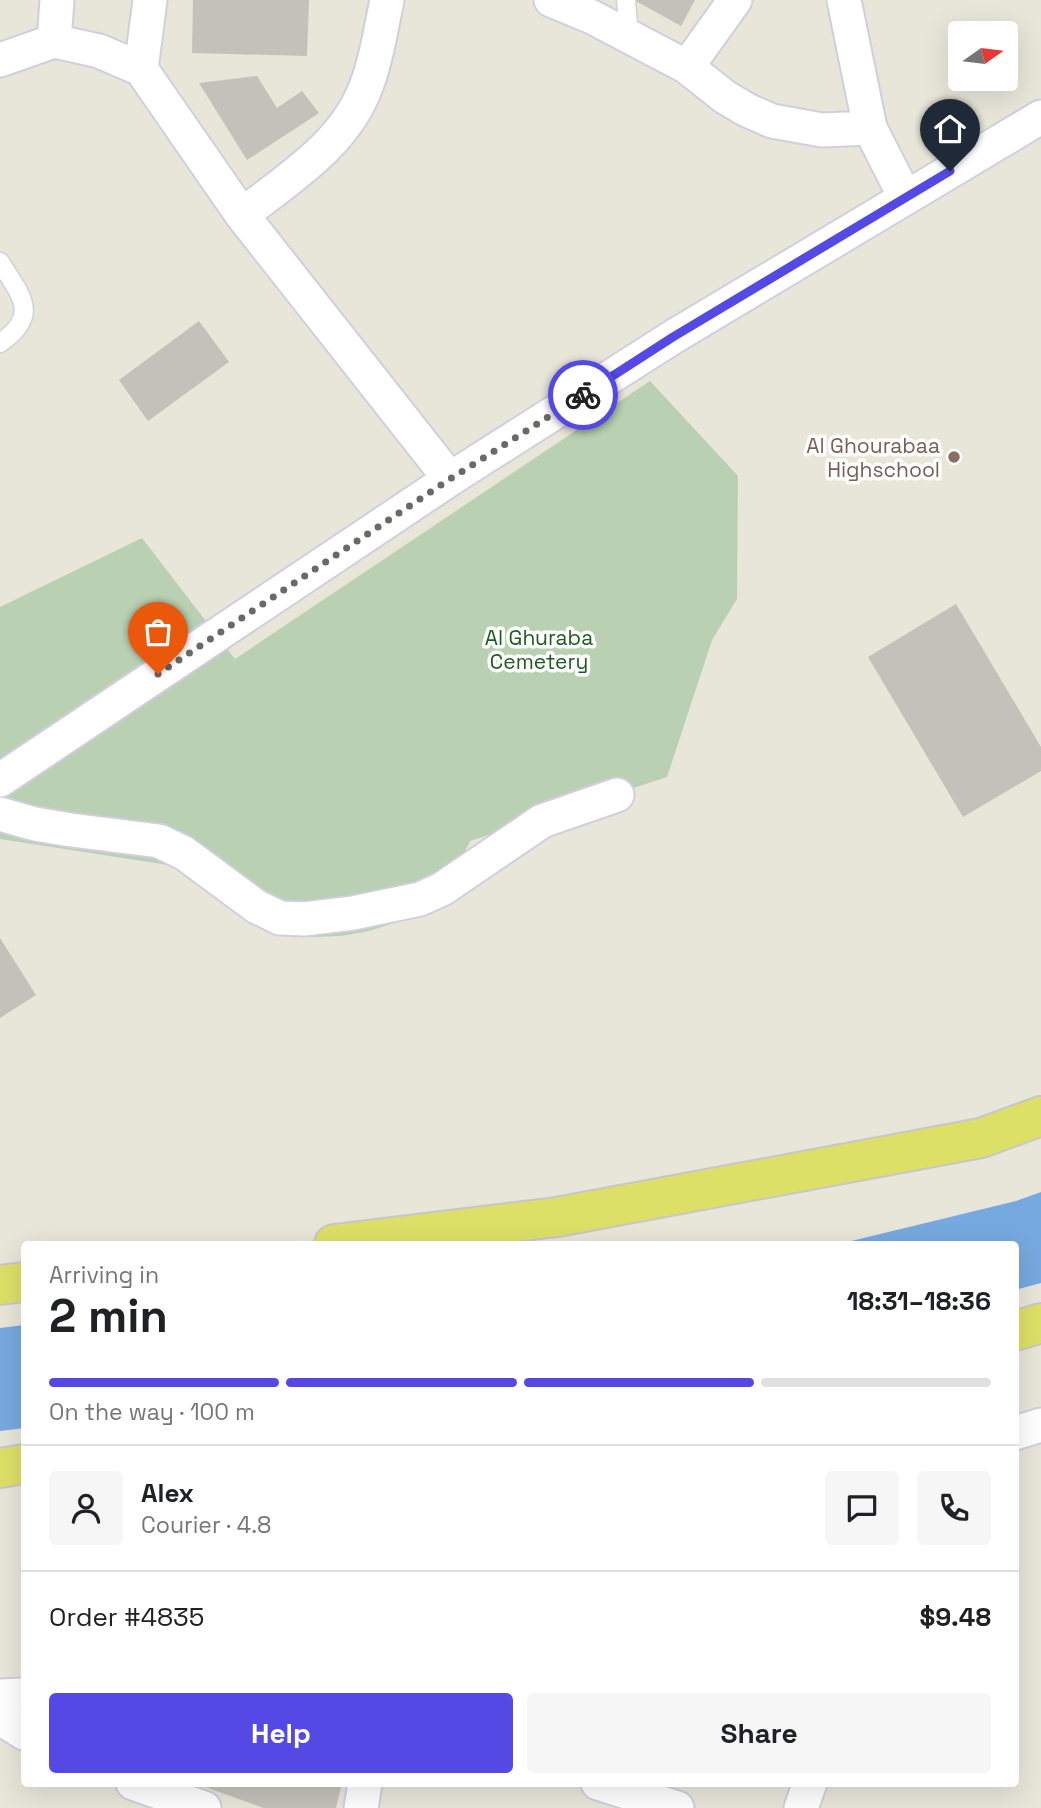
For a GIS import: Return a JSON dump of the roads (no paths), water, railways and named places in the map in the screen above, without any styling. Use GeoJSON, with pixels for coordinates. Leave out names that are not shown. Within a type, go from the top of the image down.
{"type":"FeatureCollection","features":[{"type":"Feature","properties":{"kind":"main road"},"geometry":{"type":"LineString","coordinates":[[359,1241],[557,1217],[981,1138],[1041,1116]]}},
{"type":"Feature","properties":{"kind":"main road"},"geometry":{"type":"LineString","coordinates":[[0,1285],[21,1282]]}},
{"type":"Feature","properties":{"kind":"main road"},"geometry":{"type":"LineString","coordinates":[[1019,1330],[1041,1323]]}},
{"type":"Feature","properties":{"kind":"main road"},"geometry":{"type":"LineString","coordinates":[[0,1468],[21,1464]]}},
{"type":"Feature","properties":{"kind":"street"},"geometry":{"type":"LineString","coordinates":[[54,41],[57,0]]}},
{"type":"Feature","properties":{"kind":"street"},"geometry":{"type":"LineString","coordinates":[[141,69],[150,0]]}},
{"type":"Feature","properties":{"kind":"street"},"geometry":{"type":"LineString","coordinates":[[242,215],[334,141],[348,122],[367,85],[387,0]]}},
{"type":"Feature","properties":{"kind":"street"},"geometry":{"type":"LineString","coordinates":[[551,0],[592,17],[687,67],[725,97],[772,121],[822,131],[870,128]]}},
{"type":"Feature","properties":{"kind":"street"},"geometry":{"type":"LineString","coordinates":[[687,67],[735,0]]}},
{"type":"Feature","properties":{"kind":"street"},"geometry":{"type":"LineString","coordinates":[[844,0],[870,128],[905,197]]}},
{"type":"Feature","properties":{"kind":"street"},"geometry":{"type":"LineString","coordinates":[[0,60],[54,41],[99,51],[141,69],[242,215],[450,479]]}},
{"type":"Feature","properties":{"kind":"street"},"geometry":{"type":"LineString","coordinates":[[0,780],[450,479],[673,337],[1041,117]]}},
{"type":"Feature","properties":{"kind":"street"},"geometry":{"type":"LineString","coordinates":[[0,814],[35,824],[159,841],[184,853],[257,907],[281,918],[304,919],[353,913],[420,899],[442,889],[542,821],[617,795]]}},
{"type":"Feature","properties":{"kind":"street"},"geometry":{"type":"LineString","coordinates":[[1019,1432],[1041,1425]]}},
{"type":"Feature","properties":{"kind":"street"},"geometry":{"type":"LineString","coordinates":[[0,1696],[21,1695]]}},
{"type":"Feature","properties":{"kind":"street"},"geometry":{"type":"LineString","coordinates":[[0,1718],[21,1731]]}},
{"type":"Feature","properties":{"kind":"street"},"geometry":{"type":"LineString","coordinates":[[144,1787],[204,1808]]}},
{"type":"Feature","properties":{"kind":"street"},"geometry":{"type":"LineString","coordinates":[[361,1808],[364,1787]]}},
{"type":"Feature","properties":{"kind":"street"},"geometry":{"type":"LineString","coordinates":[[610,1787],[677,1808]]}},
{"type":"Feature","properties":{"kind":"street"},"geometry":{"type":"LineString","coordinates":[[800,1808],[808,1787]]}},
{"type":"Feature","properties":{"kind":"lane"},"geometry":{"type":"LineString","coordinates":[[626,0],[629,37]]}},
{"type":"Feature","properties":{"kind":"lane"},"geometry":{"type":"LineString","coordinates":[[0,262],[22,298],[24,317],[17,332],[0,343]]}},
{"type":"Feature","properties":{"kind":"water"},"geometry":{"type":"Polygon","coordinates":[[[1041,1192],[1041,1283],[1019,1289],[1019,1241],[851,1241],[1016,1201],[1041,1192]]]}},
{"type":"Feature","properties":{"kind":"water"},"geometry":{"type":"Polygon","coordinates":[[[21,1325],[21,1428],[0,1431],[0,1328],[21,1325]]]}},
{"type":"Feature","properties":{"kind":"place","name":"Al Ghourabaa Highschool"},"geometry":{"type":"Point","coordinates":[954,457]}},
{"type":"Feature","properties":{"kind":"park label","name":"Al Ghuraba Cemetery"},"geometry":{"type":"Point","coordinates":[539,649]}}]}
